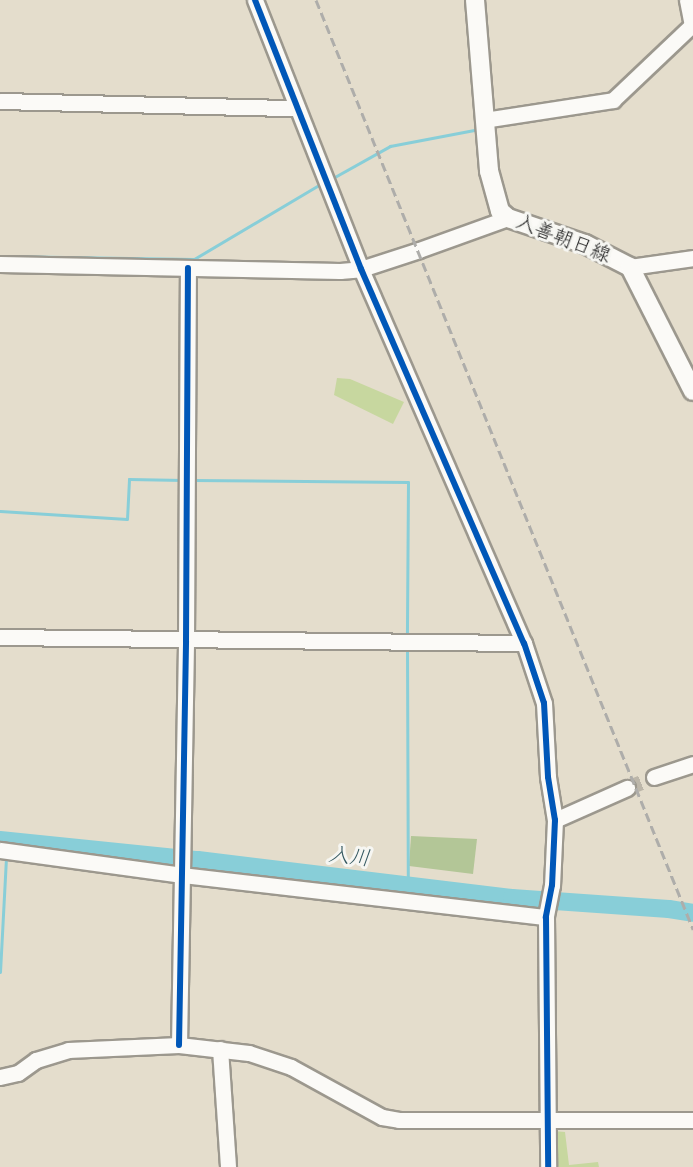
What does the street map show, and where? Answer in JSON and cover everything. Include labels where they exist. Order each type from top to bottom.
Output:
[{"type":"main road","name":"入善朝日線","points":[[475,0],[484,120],[492,188],[500,211],[508,218],[585,244],[630,267],[693,391]]},
{"type":"street","points":[[255,0],[361,269],[524,643],[544,703],[548,777],[555,820],[552,885],[546,917],[548,1167]]},
{"type":"street","points":[[484,120],[613,100],[692,25],[687,0]]},
{"type":"street","points":[[0,101],[297,108]]},
{"type":"street","points":[[0,264],[340,272],[361,269],[508,218]]},
{"type":"street","points":[[630,267],[693,258]]},
{"type":"street","points":[[179,1045],[186,641],[188,268]]},
{"type":"street","points":[[0,638],[524,643]]},
{"type":"street","points":[[654,777],[693,764]]},
{"type":"street","points":[[555,820],[627,788]]},
{"type":"street","points":[[0,850],[182,875],[546,917]]},
{"type":"street","points":[[0,1077],[18,1073],[36,1059],[68,1050],[179,1045],[249,1053],[291,1067],[382,1117],[399,1120],[693,1120]]},
{"type":"street","points":[[220,1049],[228,1167]]},
{"type":"green space","points":[[337,378],[350,379],[404,402],[393,424],[334,395]]},
{"type":"green space","points":[[411,836],[477,839],[473,874],[409,866]]},
{"type":"green space","points":[[553,1131],[565,1132],[569,1165],[598,1162],[599,1167],[555,1167]]},
{"type":"waterway","points":[[491,127],[511,123]]},
{"type":"waterway","points":[[331,179],[390,146],[479,129]]},
{"type":"waterway","points":[[0,256],[194,259],[322,183]]},
{"type":"waterway","points":[[0,511],[127,519],[129,479],[183,480]]},
{"type":"waterway","points":[[192,480],[408,482],[407,638]]},
{"type":"waterway","points":[[407,647],[408,884]]},
{"type":"waterway","name":"入川","points":[[0,840],[198,860],[512,898],[669,909],[693,913]]},
{"type":"waterway","points":[[0,972],[6,856]]},
{"type":"tunnel","points":[[627,788],[654,777]]},
{"type":"railway","points":[[316,0],[693,929]]},
{"type":"cycle path","points":[[255,0],[361,269],[524,643],[544,703],[548,777],[555,820],[552,885],[546,917],[548,1167]]},
{"type":"cycle path","points":[[179,1045],[186,641],[188,268]]}]
